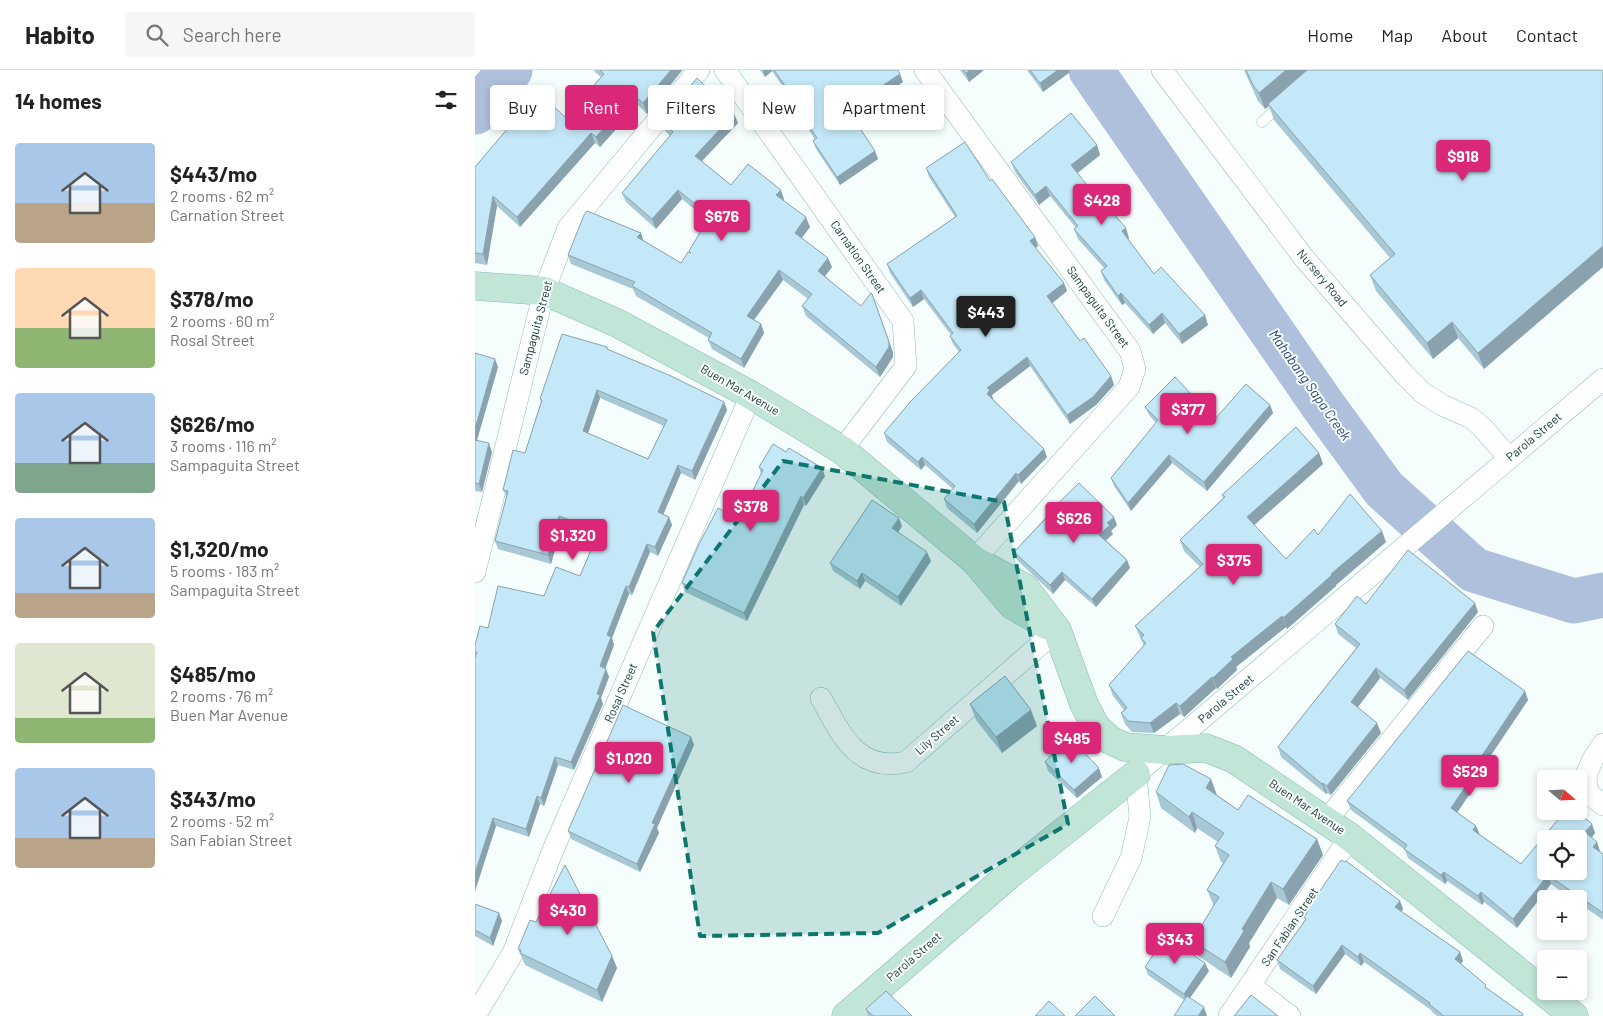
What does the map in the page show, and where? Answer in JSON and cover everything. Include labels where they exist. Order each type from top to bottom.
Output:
[{"type":"street","name":"Sampaguita Street","points":[[475,572],[544,292],[568,228],[699,70]]},
{"type":"street","name":"Carnation Street","points":[[725,70],[903,321],[907,366],[842,450]]},
{"type":"street","name":"Sampaguita Street","points":[[925,70],[1130,351],[1135,369],[1129,387],[974,560]]},
{"type":"street","name":"Nursery Road","points":[[1162,70],[1304,258],[1404,374],[1429,397],[1471,418],[1481,426],[1509,458]]},
{"type":"street","name":"Buen Mar Avenue","points":[[475,286],[544,292],[617,323],[751,395],[842,450],[974,560],[1025,588],[1057,630],[1084,704],[1096,727],[1110,740],[1125,748],[1166,750],[1206,748],[1234,759],[1350,837],[1573,1016]]},
{"type":"street","name":"Parola Street","points":[[846,1016],[1008,876],[1166,750],[1603,379]]},
{"type":"street","name":"Rosal Street","points":[[475,1016],[513,953],[553,850],[751,395]]},
{"type":"street","points":[[1326,821],[1483,626]]},
{"type":"street","name":"Lily Street","points":[[821,698],[843,738],[865,758],[888,764],[906,762],[1057,630]]},
{"type":"street","points":[[1603,744],[1593,759],[1586,775],[1587,792],[1603,805]]},
{"type":"street","points":[[1103,916],[1131,858],[1140,817],[1136,774]]},
{"type":"street","name":"San Fabian Street","points":[[1229,1016],[1350,837]]},
{"type":"street","points":[[1250,986],[1290,1016]]},
{"type":"lane","points":[[1262,122],[1288,98]]},
{"type":"highlighted area","points":[[783,461],[1004,502],[1068,824],[878,933],[700,936],[653,632]]},
{"type":"building","points":[[600,70],[671,70],[658,85],[648,85],[648,97],[643,103],[638,99],[638,85],[594,85],[604,74]]},
{"type":"building","points":[[774,70],[898,70],[900,74],[883,85],[824,85],[824,130],[861,130],[875,151],[837,177],[813,141],[817,138],[812,130],[814,130],[814,85],[784,85]]},
{"type":"building","points":[[1030,70],[1058,70],[1040,83]]},
{"type":"building","points":[[1246,70],[1286,70],[1259,93]]},
{"type":"building","points":[[1307,70],[1603,70],[1603,246],[1478,353],[1452,322],[1427,343],[1370,275],[1395,254],[1268,104]]},
{"type":"building","points":[[697,78],[704,85],[691,85]]},
{"type":"building","points":[[555,108],[565,117],[565,130],[602,130],[596,137],[591,133],[517,217],[493,196],[483,254],[475,253],[475,167],[506,130],[555,130]]},
{"type":"building","points":[[1071,113],[1097,145],[1071,165],[1102,204],[1104,203],[1126,228],[1122,231],[1154,274],[1161,267],[1205,315],[1179,334],[1162,313],[1149,325],[1121,293],[1118,296],[1101,271],[1107,266],[1074,229],[1078,226],[1046,186],[1035,195],[1011,162]]},
{"type":"building","points":[[671,130],[719,130],[695,156],[731,185],[748,164],[781,190],[776,195],[806,217],[795,233],[828,258],[818,271],[861,306],[872,294],[889,342],[889,347],[876,367],[802,306],[812,294],[779,270],[747,316],[761,324],[741,359],[708,340],[712,333],[632,286],[635,282],[568,255],[587,211],[641,233],[637,237],[681,263],[688,252],[691,253],[689,251],[710,216],[678,190],[652,219],[622,193],[673,132]]},
{"type":"building","points":[[965,142],[990,181],[992,179],[1035,237],[1030,241],[1064,283],[1047,296],[1080,341],[1084,338],[1111,376],[1093,397],[1067,415],[1027,357],[987,388],[990,390],[987,394],[1044,449],[1018,475],[1016,473],[974,524],[944,499],[955,486],[922,457],[918,462],[884,433],[911,401],[961,350],[950,336],[953,333],[921,290],[910,298],[887,264],[957,216],[926,168]]},
{"type":"building","points":[[562,334],[607,347],[607,349],[671,376],[724,402],[692,471],[678,465],[658,512],[669,517],[655,547],[647,544],[629,587],[626,586],[607,635],[611,637],[600,666],[606,669],[597,694],[600,695],[571,762],[555,757],[541,798],[537,796],[526,829],[493,818],[475,873],[475,658],[477,652],[475,652],[475,645],[480,626],[488,628],[498,586],[544,596],[556,567],[580,576],[599,531],[559,516],[548,555],[495,541],[508,491],[503,490],[513,450],[525,453],[542,400],[540,399]],"holes":[[[597,390],[667,420],[648,459],[583,431]]]},
{"type":"building","points":[[475,353],[495,359],[475,429]]},
{"type":"building","points":[[1175,377],[1215,419],[1246,384],[1270,405],[1204,482],[1169,455],[1128,503],[1111,478],[1158,420],[1145,407]]},
{"type":"building","points":[[1296,427],[1319,453],[1247,517],[1286,559],[1314,529],[1318,535],[1350,494],[1382,531],[1283,618],[1282,616],[1231,657],[1233,659],[1180,706],[1176,703],[1150,723],[1128,721],[1121,713],[1127,708],[1109,685],[1146,643],[1141,638],[1144,635],[1135,626],[1203,564],[1180,540],[1225,497],[1222,495]]},
{"type":"building","points":[[475,440],[489,443],[479,484],[475,483]]},
{"type":"building","points":[[773,444],[786,452],[789,448],[822,468],[803,498],[801,496],[744,613],[682,583],[699,544],[718,508],[739,519],[763,470],[759,467]]},
{"type":"building","points":[[1079,483],[1114,517],[1107,523],[1110,525],[1099,535],[1127,560],[1092,599],[1062,572],[1050,585],[1014,552],[1049,515],[1047,514]]},
{"type":"building","points":[[872,500],[899,518],[892,528],[927,552],[898,597],[862,573],[857,581],[830,563]]},
{"type":"building","points":[[1408,550],[1475,603],[1404,690],[1376,668],[1351,702],[1377,723],[1327,786],[1322,784],[1278,747],[1360,644],[1335,624],[1357,596],[1366,604]]},
{"type":"building","points":[[1468,651],[1525,691],[1477,763],[1480,765],[1451,808],[1476,826],[1473,830],[1521,864],[1537,845],[1537,880],[1544,880],[1513,919],[1481,892],[1478,896],[1444,872],[1441,875],[1404,849],[1407,845],[1347,801]]},
{"type":"building","points":[[1005,676],[1031,710],[996,737],[970,704]]},
{"type":"building","points":[[623,705],[691,737],[652,823],[655,824],[637,864],[568,831]]},
{"type":"building","points":[[1068,736],[1099,768],[1074,790],[1045,762]]},
{"type":"building","points":[[1183,764],[1211,779],[1206,788],[1238,810],[1248,795],[1317,839],[1283,889],[1271,882],[1242,929],[1244,931],[1225,962],[1192,941],[1219,897],[1207,890],[1229,855],[1215,846],[1224,833],[1192,812],[1189,817],[1156,792],[1169,765]]},
{"type":"building","points":[[1558,820],[1587,820],[1592,824],[1587,830],[1549,830]]},
{"type":"building","points":[[1587,834],[1597,842],[1593,847],[1603,854],[1603,913],[1587,902],[1587,890],[1570,890],[1555,880],[1587,880]]},
{"type":"building","points":[[1341,860],[1346,861],[1400,901],[1395,907],[1460,952],[1455,959],[1486,985],[1485,987],[1523,1014],[1522,1016],[1444,1016],[1430,1003],[1360,953],[1358,957],[1342,945],[1313,986],[1277,960],[1306,919],[1304,917],[1307,910]]},
{"type":"building","points":[[565,865],[612,956],[597,990],[520,953],[521,950],[518,949],[530,920],[536,922]]},
{"type":"building","points":[[475,904],[499,913],[490,938],[475,930]]},
{"type":"building","points":[[1166,936],[1205,963],[1184,994],[1145,967]]},
{"type":"building","points":[[886,991],[912,1016],[873,1016],[866,1009]]},
{"type":"building","points":[[1251,995],[1278,1016],[1234,1016]]},
{"type":"building","points":[[1095,996],[1115,1016],[1075,1016]]},
{"type":"building","points":[[1187,996],[1204,1007],[1198,1016],[1174,1016]]},
{"type":"building","points":[[1049,1001],[1065,1016],[1035,1016]]},
{"type":"waterway","name":"Mahabang Sapa Creek","points":[[475,112],[510,70]]},
{"type":"waterway","name":"Mahabang Sapa Creek","points":[[1091,70],[1322,404],[1384,489],[1474,570],[1574,601],[1603,595]]}]
